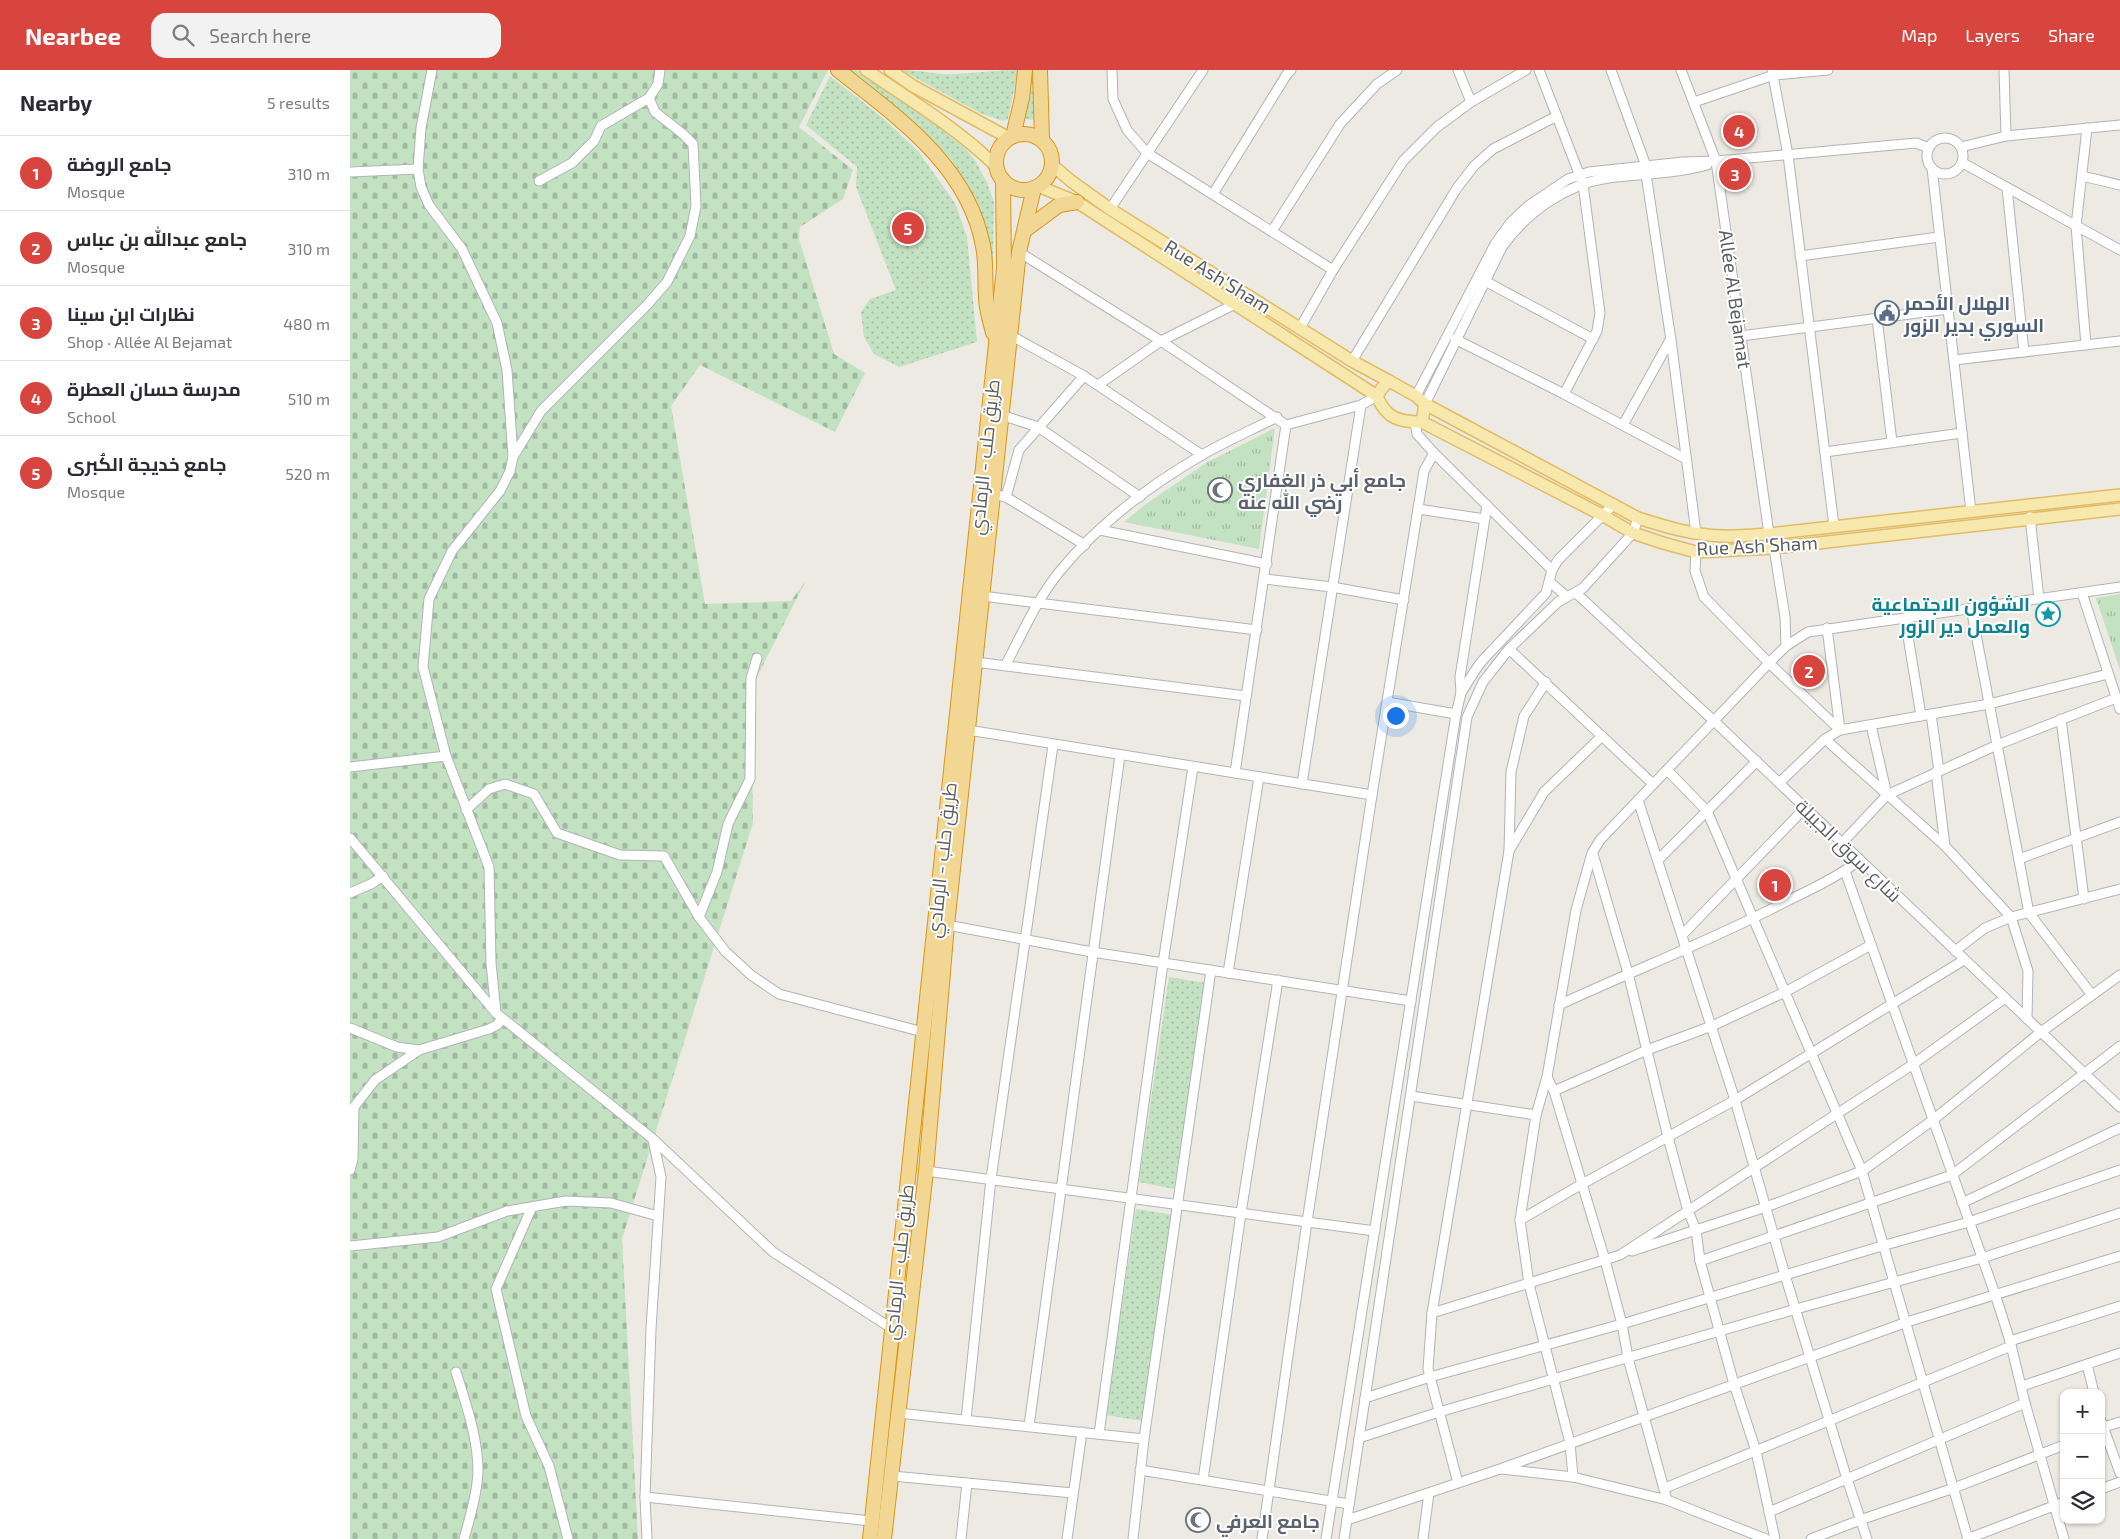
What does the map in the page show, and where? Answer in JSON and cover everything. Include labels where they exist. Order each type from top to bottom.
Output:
[{"type":"highway","points":[[838,70],[906,124],[934,151],[957,181],[975,216],[983,246],[987,306],[996,345]]},
{"type":"highway","points":[[1025,70],[1022,98],[1011,137],[998,151],[996,167],[1003,180],[1017,189],[1036,187],[1049,173],[1051,164],[1051,155],[1042,140],[1040,70]]},
{"type":"highway","points":[[1011,137],[1023,134],[1033,135],[1042,140]]},
{"type":"highway","name":"طريق حلب - الرمادي","points":[[870,1539],[1004,268],[1003,180]]},
{"type":"highway","name":"طريق حلب - الرمادي","points":[[884,1539],[926,1171],[947,925],[982,596],[999,495],[1001,415],[1019,252],[1036,187]]},
{"type":"highway","points":[[1025,230],[1059,205],[1077,202]]},
{"type":"main road","points":[[866,70],[953,129],[978,149],[996,167]]},
{"type":"main road","points":[[890,70],[913,86],[1011,137]]},
{"type":"main road","name":"Rue Ash'Sham","points":[[1051,164],[1110,209],[1352,361],[1416,396],[1425,404],[1638,518],[1675,530],[1723,536],[1769,534],[2120,495]]},
{"type":"main road","name":"Rue Ash'Sham","points":[[1036,187],[1077,202],[1377,396],[1385,411],[1397,419],[1406,423],[1418,422],[1602,515],[1633,533],[1663,543],[1696,552],[1774,548],[2120,509]]},
{"type":"main road","points":[[1377,396],[1389,381]]},
{"type":"main road","points":[[1418,422],[1425,404]]},
{"type":"street","points":[[350,1170],[353,1159],[354,1108],[375,1080],[419,1050],[489,1029],[497,1025],[500,1016],[491,963],[489,867],[446,756],[423,667],[429,599],[452,551],[500,491],[510,471],[513,457],[506,370],[497,323],[462,249],[429,205],[421,187],[418,169],[420,128],[432,70]]},
{"type":"street","points":[[538,181],[572,163],[594,141],[601,126],[649,98],[658,84],[660,70]]},
{"type":"street","points":[[1112,70],[1113,99],[1127,130],[1147,153],[1333,270]]},
{"type":"street","points":[[1110,209],[1203,70]]},
{"type":"street","points":[[1213,194],[1291,70]]},
{"type":"street","points":[[1272,232],[1340,124],[1377,84],[1397,70]]},
{"type":"street","points":[[1458,70],[1471,102]]},
{"type":"street","points":[[1300,328],[1333,270],[1403,161],[1437,127],[1471,102],[1526,70]]},
{"type":"street","points":[[1539,70],[1583,184],[1600,314],[1599,326],[1564,394]]},
{"type":"street","points":[[1611,70],[1646,170],[1671,340],[1696,533]]},
{"type":"street","name":"Allée Al Bejamat","points":[[1682,70],[1716,161],[1769,534]]},
{"type":"street","points":[[1694,102],[1773,72],[1828,70]]},
{"type":"street","points":[[2004,70],[2006,136]]},
{"type":"street","points":[[1773,72],[1788,155],[1834,526]]},
{"type":"street","points":[[513,457],[541,411],[647,305],[667,282],[690,236],[696,206],[692,144],[655,112],[649,98]]},
{"type":"street","points":[[1352,361],[1457,188],[1474,166],[1493,149],[1557,116]]},
{"type":"street","points":[[1962,147],[2006,136],[2120,125]]},
{"type":"street","points":[[2086,345],[2076,226],[2087,128]]},
{"type":"street","points":[[1932,168],[1936,172],[1949,174],[1955,172],[1963,163],[1964,152],[1958,142],[1948,138],[1937,140],[1929,148],[1927,158],[1932,168],[1971,512]]},
{"type":"street","points":[[1416,396],[1502,233],[1528,206],[1554,188],[1580,175],[1599,170],[1689,170],[1716,161],[1916,143],[1929,148]]},
{"type":"street","points":[[1963,163],[2120,250]]},
{"type":"street","points":[[350,172],[418,169]]},
{"type":"street","points":[[1425,404],[1455,339],[1502,247],[1522,223],[1547,203],[1583,184],[1646,170]]},
{"type":"street","points":[[2082,176],[2120,185]]},
{"type":"street","points":[[2007,188],[2024,352]]},
{"type":"street","points":[[1800,256],[1940,237]]},
{"type":"street","points":[[1019,252],[1161,341],[1277,417],[1286,425]]},
{"type":"street","points":[[1485,281],[1593,339]]},
{"type":"street","points":[[1098,385],[1161,341],[1235,304]]},
{"type":"street","points":[[1741,336],[1948,309]]},
{"type":"street","points":[[1877,318],[1892,442]]},
{"type":"street","points":[[1010,335],[1084,376],[1202,455]]},
{"type":"street","points":[[1455,339],[1686,458]]},
{"type":"street","points":[[1623,425],[1671,340]]},
{"type":"street","points":[[1954,360],[2120,341]]},
{"type":"street","points":[[1084,376],[1019,450],[999,495],[1085,545]]},
{"type":"street","points":[[1286,425],[1361,405],[1377,396]]},
{"type":"street","points":[[1302,784],[1361,405]]},
{"type":"street","points":[[1001,415],[1038,427],[1140,497]]},
{"type":"street","points":[[1005,666],[1038,602],[1060,571],[1100,530],[1140,497],[1202,455],[1277,417]]},
{"type":"street","points":[[1418,422],[1417,434],[1434,453],[1552,570]]},
{"type":"street","points":[[1235,773],[1265,579],[1286,425]]},
{"type":"street","points":[[1825,452],[1962,433]]},
{"type":"street","points":[[1262,1539],[1372,795],[1424,471],[1434,453]]},
{"type":"street","points":[[1326,1539],[1456,714],[1462,693],[1481,662],[1546,593],[1552,570],[1558,560],[1614,504]]},
{"type":"street","points":[[1462,693],[1460,677],[1487,506]]},
{"type":"street","points":[[1418,509],[1484,519]]},
{"type":"street","points":[[1344,1539],[1467,717],[1483,682],[1509,649],[1558,602],[1577,594],[1633,533],[1638,518]]},
{"type":"street","points":[[2030,518],[2039,598]]},
{"type":"street","points":[[1100,530],[1267,564]]},
{"type":"street","points":[[1774,548],[1785,617],[1786,646]]},
{"type":"street","points":[[1696,552],[1695,571],[1704,597],[1769,663],[1840,730]]},
{"type":"street","points":[[1265,579],[1332,587],[1404,600]]},
{"type":"street","points":[[1550,582],[1567,597]]},
{"type":"street","points":[[1573,1477],[1570,1443],[1530,1284],[1520,1220],[1536,1115],[1547,1077],[1576,910],[1592,853],[1600,840],[1769,663],[1786,646],[1808,632],[2120,587]]},
{"type":"street","points":[[2082,593],[2120,709]]},
{"type":"street","name":"شارع سوق الجبيلة","points":[[1577,594],[1757,761],[2120,1107]]},
{"type":"street","points":[[982,596],[1257,630]]},
{"type":"street","points":[[1971,608],[2029,913],[2092,995]]},
{"type":"street","points":[[1904,618],[1921,716]]},
{"type":"street","points":[[1827,628],[1840,730]]},
{"type":"street","points":[[1509,649],[1653,784]]},
{"type":"street","points":[[699,917],[717,872],[728,824],[750,779],[751,678],[757,658]]},
{"type":"street","points":[[975,662],[1246,696]]},
{"type":"street","points":[[1779,783],[1825,739],[1840,730],[1989,704],[2108,674]]},
{"type":"street","points":[[1458,1483],[1428,1369],[1432,1313],[1509,851],[1511,772],[1524,716],[1546,682]]},
{"type":"street","points":[[1842,843],[1887,795],[1997,745],[2116,698]]},
{"type":"street","points":[[1387,702],[1456,714]]},
{"type":"street","points":[[1931,714],[1945,846]]},
{"type":"street","points":[[2061,719],[2084,899]]},
{"type":"street","points":[[1872,725],[1887,795]]},
{"type":"street","points":[[968,730],[1372,795]]},
{"type":"street","points":[[1509,851],[1544,792],[1602,736]]},
{"type":"street","points":[[1825,739],[1945,846],[2011,917],[2028,971],[2027,1019]]},
{"type":"street","points":[[966,1420],[991,1179],[1053,745]]},
{"type":"street","points":[[1029,1426],[1120,755]]},
{"type":"street","points":[[350,767],[446,756]]},
{"type":"street","points":[[1658,860],[1757,761]]},
{"type":"street","points":[[1099,1434],[1163,963],[1193,767]]},
{"type":"street","points":[[1667,770],[1707,810],[1752,920],[1862,1171],[1885,1245],[1968,1539],[2060,1503]]},
{"type":"street","points":[[1228,973],[1259,777]]},
{"type":"street","points":[[466,810],[488,789],[505,784],[534,794],[557,833],[620,856],[664,856],[699,917],[725,951],[751,975],[779,994],[923,1032]]},
{"type":"street","points":[[1638,800],[1683,934],[1735,1100],[1785,1275],[1867,1539]]},
{"type":"street","points":[[1683,934],[1805,808]]},
{"type":"street","points":[[2019,859],[2120,822]]},
{"type":"street","points":[[350,838],[500,1016],[653,1139],[773,1252],[891,1328]]},
{"type":"street","points":[[1592,853],[1628,973],[1668,1137],[1688,1211],[1696,1230],[1700,1261],[1709,1297],[1756,1451],[1775,1539]]},
{"type":"street","points":[[1559,1005],[1752,920],[1844,872],[1860,860]]},
{"type":"street","points":[[1844,872],[1995,1294],[2011,1344],[2025,1403],[2064,1539]]},
{"type":"street","points":[[350,893],[371,884],[382,876]]},
{"type":"street","points":[[1955,951],[1985,928],[2011,917],[2120,890]]},
{"type":"street","points":[[947,925],[1092,952],[1411,1000]]},
{"type":"street","points":[[1554,1091],[1647,1050],[1712,1026],[1785,992],[1871,945]]},
{"type":"street","points":[[1520,1220],[1735,1100],[1964,960]]},
{"type":"street","points":[[1133,1539],[1144,1438],[1212,970]]},
{"type":"street","points":[[1432,1313],[1530,1284],[1766,1207],[1862,1171],[1933,1120],[2041,1032],[2120,975]]},
{"type":"street","points":[[1203,1480],[1241,1213],[1278,980]]},
{"type":"street","points":[[1620,1255],[1912,1065],[2005,998]]},
{"type":"street","points":[[350,1028],[397,1047],[419,1050]]},
{"type":"street","points":[[1700,1261],[1952,1175],[2120,1046]]},
{"type":"street","points":[[1547,1077],[1554,1091],[1604,1260],[1622,1324],[1628,1358],[1667,1500]]},
{"type":"street","points":[[1411,1096],[1536,1115]]},
{"type":"street","points":[[1962,1203],[2120,1128]]},
{"type":"street","points":[[647,1539],[645,1497],[661,1177],[653,1139]]},
{"type":"street","points":[[1365,1398],[1430,1377],[1622,1324],[1885,1245],[1969,1222],[2120,1170]]},
{"type":"street","points":[[926,1171],[1375,1231]]},
{"type":"street","points":[[350,1246],[438,1238],[507,1211],[566,1201],[611,1203],[658,1216]]},
{"type":"street","points":[[532,1207],[496,1289],[526,1416],[549,1466],[568,1539]]},
{"type":"street","points":[[1359,1438],[1439,1412],[1796,1309],[1982,1258],[2120,1213]]},
{"type":"street","points":[[1346,1520],[1500,1469],[1907,1322],[2120,1256]]},
{"type":"street","points":[[1665,1488],[2011,1344],[2120,1306]]},
{"type":"street","points":[[2022,1386],[2120,1353]]},
{"type":"street","points":[[2087,1364],[2093,1389]]},
{"type":"street","points":[[456,1372],[471,1422],[478,1469],[476,1490],[464,1539]]},
{"type":"street","points":[[1769,1512],[2025,1403]]},
{"type":"street","points":[[898,1413],[1144,1438]]},
{"type":"street","points":[[2105,1424],[2120,1422]]},
{"type":"street","points":[[1067,1539],[1082,1432]]},
{"type":"street","points":[[2105,1433],[2120,1473]]},
{"type":"street","points":[[1811,1539],[1954,1488],[2060,1447]]},
{"type":"street","points":[[1500,1469],[1573,1477],[1667,1500],[1766,1539]]},
{"type":"street","points":[[1140,1470],[1349,1504]]},
{"type":"street","points":[[892,1476],[1073,1493]]},
{"type":"street","points":[[2105,1488],[2120,1482]]},
{"type":"street","points":[[961,1539],[967,1483]]},
{"type":"street","points":[[1423,1539],[1429,1493]]},
{"type":"street","points":[[645,1497],[872,1521]]},
{"type":"green space","points":[[350,70],[828,70],[799,127],[853,170],[843,199],[800,227],[799,239],[834,354],[865,373],[835,432],[700,365],[671,406],[705,604],[791,601],[805,582],[751,689],[753,823],[622,1239],[638,1539],[350,1539]]},
{"type":"green space","points":[[849,70],[856,70],[924,115],[966,149],[975,160],[994,202],[992,303],[969,191],[952,160],[923,131]]},
{"type":"green space","points":[[901,70],[963,74],[1018,70],[1008,119],[1003,121],[982,114]]},
{"type":"green space","points":[[1031,70],[1037,70],[1037,120],[1024,119]]},
{"type":"green space","points":[[830,76],[884,119],[918,151],[955,203],[967,237],[977,342],[899,367],[874,354],[864,337],[861,312],[870,299],[896,290],[856,187],[857,167],[806,125]]},
{"type":"green space","points":[[1275,428],[1259,549],[1124,522],[1146,504],[1206,463]]},
{"type":"green space","points":[[2120,594],[2120,670],[2096,598]]},
{"type":"green space","points":[[1169,977],[1206,983],[1174,1189],[1139,1182]]},
{"type":"green space","points":[[1136,1209],[1174,1215],[1142,1421],[1106,1415]]},
{"type":"place","name":"مدرسة حسان العطرة","points":[[1739,131]]},
{"type":"place","name":"نظارات ابن سينا","points":[[1735,174]]},
{"type":"place","name":"جامع خديجة الكُبرى","points":[[908,228]]},
{"type":"place","name":"الهلال الأحمر السوري بدير الزور","points":[[1887,313]]},
{"type":"place","name":"جامع أبي ذر الغفاري رضي الله عنه","points":[[1220,490]]},
{"type":"place","name":"الشؤون الاجتماعية والعمل دير الزور","points":[[2048,614]]},
{"type":"place","name":"جامع عبدالله بن عباس","points":[[1809,671]]},
{"type":"place","name":"جامع الروضة","points":[[1775,885]]},
{"type":"place","name":"جامع العرفي","points":[[1198,1520]]}]
